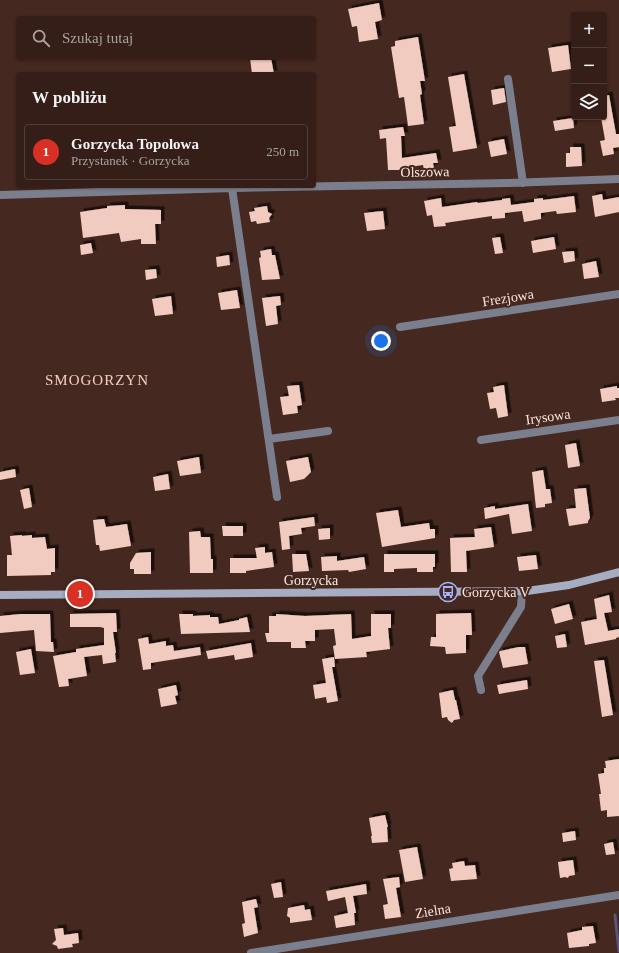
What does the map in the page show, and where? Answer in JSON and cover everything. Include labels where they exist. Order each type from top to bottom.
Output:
[{"type":"street","points":[[508,79],[523,183]]},
{"type":"street","name":"Olszowa","points":[[316,187],[523,183],[619,179]]},
{"type":"street","points":[[232,188],[277,497]]},
{"type":"street","name":"Olszowa","points":[[0,195],[232,188]]},
{"type":"street","name":"Frezjowa","points":[[400,327],[619,294]]},
{"type":"street","name":"Irysowa","points":[[481,440],[619,420]]},
{"type":"street","points":[[269,439],[328,431]]},
{"type":"street","name":"Gorzycka","points":[[0,595],[522,591],[556,588],[619,572]]},
{"type":"street","points":[[480,690],[478,676],[521,607],[522,591]]},
{"type":"street","name":"Zielna","points":[[251,953],[619,895]]},
{"type":"building","points":[[379,3],[382,20],[375,22],[378,39],[359,42],[357,26],[352,27],[348,9]]},
{"type":"building","points":[[418,37],[425,81],[420,81],[422,94],[420,95],[424,124],[408,126],[404,97],[399,98],[391,47],[395,46],[395,41]]},
{"type":"building","points":[[568,45],[571,69],[552,72],[548,48]]},
{"type":"building","points":[[250,60],[271,60],[274,72],[252,72]]},
{"type":"building","points":[[464,74],[477,148],[453,152],[449,127],[456,126],[448,77]]},
{"type":"building","points":[[504,88],[506,102],[493,105],[491,90]]},
{"type":"building","points":[[607,95],[609,95],[616,134],[619,134],[619,147],[613,148],[614,154],[603,156],[600,141],[605,140],[602,120],[607,120]]},
{"type":"building","points":[[571,118],[571,120],[573,120],[574,128],[555,131],[553,121]]},
{"type":"building","points":[[403,127],[405,136],[401,136],[402,158],[436,153],[438,163],[433,163],[434,168],[424,170],[423,165],[403,168],[403,170],[388,170],[386,138],[380,139],[379,130]]},
{"type":"building","points":[[504,139],[507,154],[491,157],[488,142]]},
{"type":"building","points":[[570,147],[581,147],[582,166],[566,167],[566,153],[570,153]]},
{"type":"building","points":[[602,194],[603,200],[619,197],[619,212],[595,217],[592,196]]},
{"type":"building","points":[[574,196],[576,212],[557,214],[556,211],[541,213],[541,219],[524,222],[522,211],[505,213],[505,218],[492,219],[492,216],[445,223],[446,226],[434,227],[432,215],[427,216],[424,201],[441,198],[442,207],[510,198],[511,205],[534,202],[534,199],[543,198],[543,200]]},
{"type":"building","points":[[125,205],[125,209],[161,210],[161,224],[155,224],[156,244],[141,244],[141,239],[121,242],[119,233],[83,238],[80,212],[107,208],[107,206]]},
{"type":"building","points":[[267,206],[268,212],[272,214],[269,218],[270,222],[257,224],[256,221],[251,222],[249,212],[255,211],[254,208]]},
{"type":"building","points":[[383,211],[385,229],[367,231],[364,213]]},
{"type":"building","points":[[500,237],[503,253],[495,254],[492,238]]},
{"type":"building","points":[[554,237],[556,249],[533,253],[531,241]]},
{"type":"building","points":[[91,243],[93,253],[81,255],[80,245]]},
{"type":"building","points":[[271,249],[272,255],[275,255],[280,279],[262,280],[259,258],[261,257],[260,251]]},
{"type":"building","points":[[574,251],[575,261],[564,263],[562,252]]},
{"type":"building","points":[[229,255],[230,265],[217,267],[216,257]]},
{"type":"building","points":[[596,261],[599,277],[584,279],[582,264]]},
{"type":"building","points":[[156,269],[157,278],[146,280],[145,270]]},
{"type":"building","points":[[237,290],[240,308],[221,310],[218,293]]},
{"type":"building","points":[[171,296],[173,314],[155,316],[152,299]]},
{"type":"building","points":[[280,296],[281,305],[276,306],[278,324],[266,326],[262,298]]},
{"type":"building","points":[[299,385],[302,405],[297,406],[298,413],[283,415],[280,397],[289,396],[287,386]]},
{"type":"building","points":[[504,385],[508,416],[498,418],[496,408],[490,409],[487,393],[494,392],[493,387]]},
{"type":"building","points":[[617,386],[617,388],[619,388],[619,398],[615,398],[616,400],[602,402],[600,389]]},
{"type":"building","points":[[576,443],[580,466],[568,468],[565,445]]},
{"type":"building","points":[[199,457],[201,473],[180,476],[177,461]]},
{"type":"building","points":[[308,457],[311,472],[304,479],[290,482],[286,461]]},
{"type":"building","points":[[15,469],[16,477],[0,480],[0,472]]},
{"type":"building","points":[[543,470],[546,489],[550,489],[552,503],[545,504],[545,507],[536,508],[532,472]]},
{"type":"building","points":[[168,474],[170,489],[155,491],[153,477]]},
{"type":"building","points":[[29,488],[32,507],[24,509],[20,490]]},
{"type":"building","points":[[586,488],[590,518],[588,523],[569,526],[566,509],[576,508],[574,489]]},
{"type":"building","points":[[528,504],[532,531],[512,534],[509,514],[485,519],[484,508],[495,506],[495,509]]},
{"type":"building","points":[[398,510],[401,527],[429,523],[430,529],[435,529],[435,538],[382,547],[376,513]]},
{"type":"building","points":[[314,517],[315,526],[301,528],[302,534],[289,536],[290,549],[282,550],[279,522]]},
{"type":"building","points":[[104,519],[106,527],[127,524],[131,546],[100,551],[99,545],[96,545],[93,520]]},
{"type":"building","points":[[222,526],[243,526],[243,536],[223,536]]},
{"type":"building","points":[[491,527],[494,547],[466,551],[467,572],[451,572],[450,538],[475,537],[474,529]]},
{"type":"building","points":[[330,528],[330,539],[319,540],[318,529]]},
{"type":"building","points":[[200,531],[201,537],[210,537],[213,573],[190,573],[189,532]]},
{"type":"building","points":[[32,535],[32,538],[45,537],[47,549],[55,548],[55,572],[51,572],[51,575],[7,576],[7,555],[12,555],[10,536]]},
{"type":"building","points":[[265,547],[265,553],[272,552],[274,567],[246,571],[246,573],[230,573],[230,558],[257,558],[255,548]]},
{"type":"building","points":[[151,552],[151,574],[134,574],[134,569],[130,569],[130,563],[136,553]]},
{"type":"building","points":[[292,554],[306,554],[309,571],[293,572]]},
{"type":"building","points":[[384,554],[435,554],[435,567],[433,567],[433,572],[417,572],[417,568],[394,569],[394,572],[384,572]]},
{"type":"building","points":[[536,555],[538,569],[519,571],[517,557]]},
{"type":"building","points":[[337,556],[337,561],[364,557],[366,569],[349,572],[348,570],[322,571],[321,557]]},
{"type":"building","points":[[609,595],[612,612],[604,613],[608,631],[619,629],[619,637],[616,639],[585,645],[581,622],[597,619],[594,599]]},
{"type":"building","points":[[569,604],[573,619],[555,624],[551,609]]},
{"type":"building","points":[[116,613],[117,632],[113,632],[116,662],[103,664],[102,655],[84,657],[87,676],[68,679],[69,686],[59,687],[53,656],[76,652],[76,649],[104,645],[104,628],[70,627],[70,614]]},
{"type":"building","points":[[471,613],[472,635],[466,635],[466,653],[446,654],[445,647],[430,646],[431,637],[436,637],[436,614]]},
{"type":"building","points":[[50,614],[51,642],[53,642],[54,652],[36,651],[34,630],[0,633],[0,616]]},
{"type":"building","points":[[179,614],[193,614],[193,616],[210,615],[210,617],[218,617],[219,624],[247,617],[250,632],[181,634]]},
{"type":"building","points":[[276,614],[305,616],[351,614],[352,639],[371,636],[371,614],[391,614],[391,628],[388,628],[390,649],[366,652],[367,657],[335,659],[333,646],[336,645],[334,629],[315,630],[315,641],[305,641],[306,648],[291,648],[291,642],[267,642],[265,633],[269,633],[269,616],[276,616]]},
{"type":"building","points":[[565,634],[567,647],[557,648],[555,636]]},
{"type":"building","points":[[148,637],[149,644],[166,641],[166,646],[173,645],[174,651],[200,647],[201,655],[151,663],[151,669],[143,670],[138,639]]},
{"type":"building","points":[[251,643],[253,657],[235,660],[234,655],[208,659],[206,651]]},
{"type":"building","points":[[525,647],[528,664],[503,668],[499,652]]},
{"type":"building","points":[[31,649],[35,673],[20,675],[16,652]]},
{"type":"building","points":[[334,657],[335,667],[332,667],[338,701],[327,703],[326,697],[315,699],[313,685],[326,683],[322,659]]},
{"type":"building","points":[[604,660],[613,715],[602,717],[594,661]]},
{"type":"building","points":[[527,680],[528,689],[499,694],[497,685]]},
{"type":"building","points":[[176,685],[178,695],[175,696],[177,704],[161,707],[158,689]]},
{"type":"building","points":[[453,690],[460,719],[454,720],[452,723],[447,717],[442,718],[439,693]]},
{"type":"building","points":[[619,759],[619,816],[607,817],[607,810],[601,811],[599,794],[601,794],[598,774],[604,773],[604,768],[606,768],[605,761]]},
{"type":"building","points":[[385,815],[388,827],[388,842],[372,843],[369,818]]},
{"type":"building","points":[[575,831],[576,840],[563,842],[562,833]]},
{"type":"building","points":[[613,842],[615,854],[606,855],[604,844]]},
{"type":"building","points":[[417,847],[423,879],[405,882],[399,850]]},
{"type":"building","points":[[573,860],[575,875],[569,876],[568,878],[560,878],[558,862]]},
{"type":"building","points":[[464,861],[465,866],[475,865],[477,879],[451,881],[449,869],[453,868],[452,863]]},
{"type":"building","points":[[399,877],[400,887],[396,888],[401,917],[385,919],[383,905],[388,904],[383,879]]},
{"type":"building","points":[[281,882],[283,897],[274,898],[271,884]]},
{"type":"building","points":[[366,884],[367,894],[353,896],[356,913],[354,913],[355,925],[336,928],[334,916],[348,913],[345,897],[328,901],[326,891]]},
{"type":"building","points":[[256,899],[258,907],[254,908],[258,933],[244,937],[242,924],[245,923],[242,902]]},
{"type":"building","points":[[304,905],[305,910],[310,909],[312,920],[290,923],[290,918],[287,916],[288,908]]},
{"type":"building","points":[[593,926],[596,943],[589,944],[589,946],[569,948],[567,933],[582,930],[582,927]]},
{"type":"building","points":[[63,928],[64,935],[78,933],[79,943],[72,944],[73,947],[58,949],[57,946],[52,944],[56,940],[54,929]]},
{"type":"waterway","points":[[615,915],[619,951]]},
{"type":"place","name":"Gorzycka V","points":[[448,592]]},
{"type":"place","name":"Gorzycka Topolowa","points":[[80,594]]},
{"type":"district","name":"SMOGORZYN","points":[[97,380]]}]
